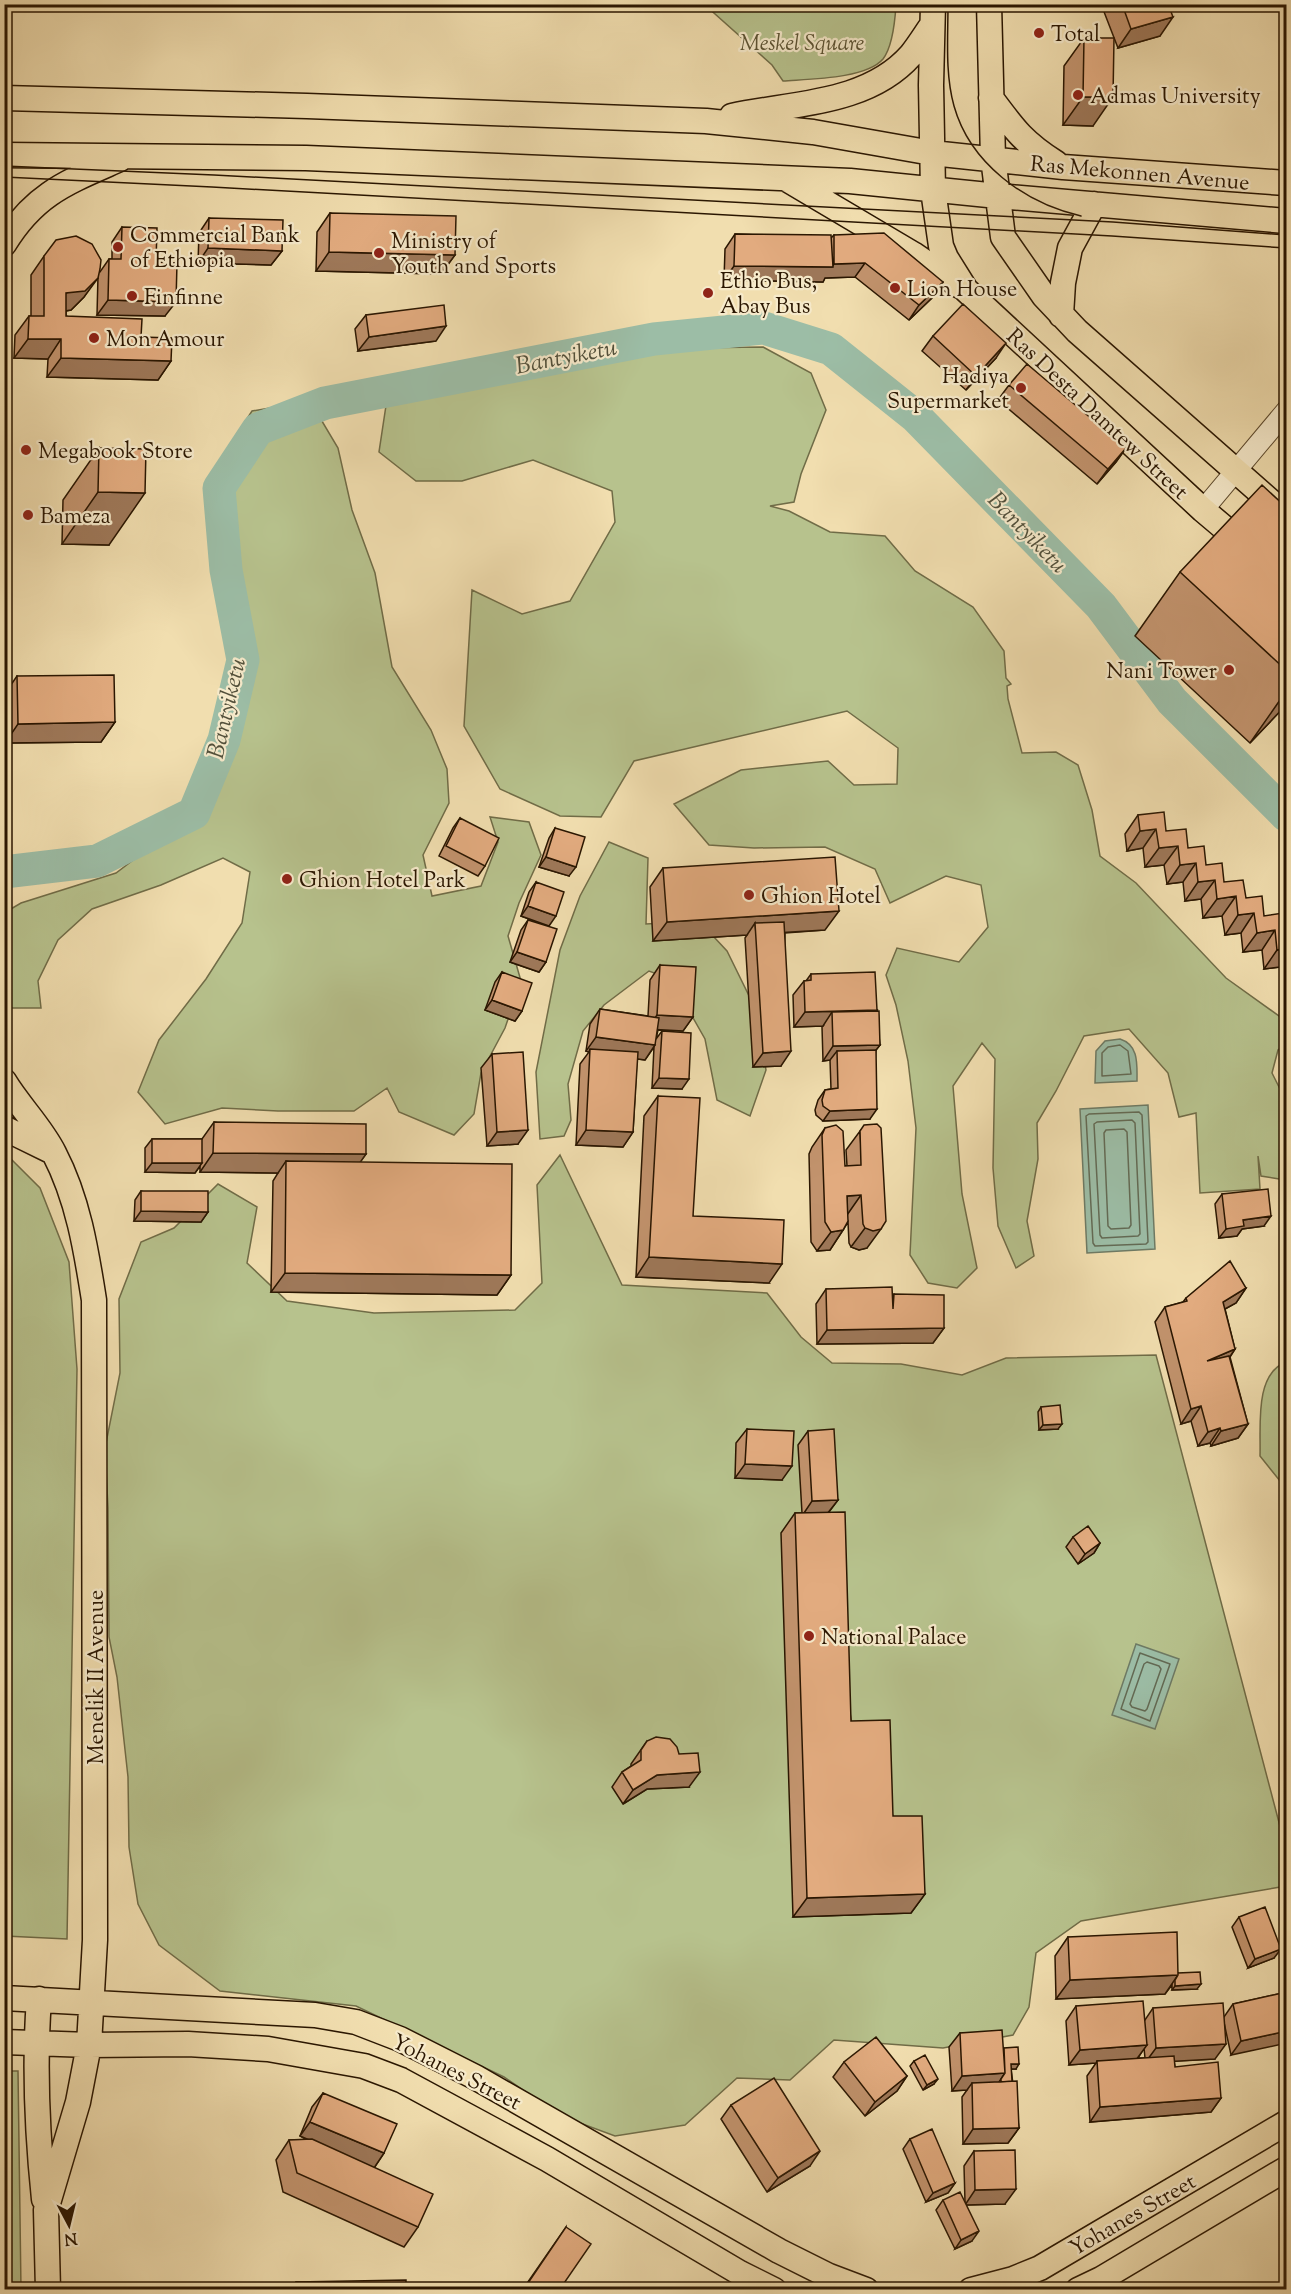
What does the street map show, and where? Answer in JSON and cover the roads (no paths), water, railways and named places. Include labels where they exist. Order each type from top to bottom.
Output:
[{"type":"main road","name":"Ras Desta Damtew Street","points":[[988,4],[993,158],[1004,237],[1044,296],[1077,331],[1287,515]]},
{"type":"main road","name":"Ras Desta Damtew Street","points":[[933,15],[933,189],[941,246],[966,290],[1203,510],[1287,580]]},
{"type":"main road","points":[[4,98],[307,106],[706,121],[757,110],[816,102],[852,92],[876,81],[896,68],[910,55],[933,15]]},
{"type":"main road","points":[[991,98],[1016,132],[1032,147],[1063,167]]},
{"type":"main road","name":"Ras Mekonnen Avenue","points":[[706,121],[813,132],[932,153],[1063,167],[1287,183]]},
{"type":"main road","name":"Ras Mekonnen Avenue","points":[[4,155],[306,158],[850,181],[1287,221]]},
{"type":"main road","points":[[4,244],[34,205],[60,186],[128,155]]},
{"type":"main road","points":[[786,179],[913,254],[966,290]]},
{"type":"main road","points":[[1061,315],[1063,283],[1070,248],[1094,204]]},
{"type":"main road","name":"Menelik II Avenue","points":[[4,1081],[53,1152],[74,1197],[94,1299],[95,1940],[89,2045],[78,2102],[45,2210],[48,2289]]},
{"type":"main road","points":[[4,1128],[53,1152]]},
{"type":"main road","name":"Yohanes Street","points":[[4,1998],[272,2012],[315,2015],[356,2022],[400,2039],[485,2083],[779,2251],[824,2283],[857,2288]]},
{"type":"main road","points":[[39,1999],[36,2043],[37,2129],[45,2210]]},
{"type":"main road","points":[[268,2049],[272,2012]]},
{"type":"main road","name":"Yohanes Street","points":[[4,2042],[89,2045],[153,2043],[268,2049],[364,2066],[401,2080],[547,2159],[740,2273],[774,2289]]},
{"type":"main road","name":"Yohanes Street","points":[[971,2289],[1013,2279],[1040,2268],[1287,2123]]},
{"type":"main road","name":"Yohanes Street","points":[[1078,2289],[1101,2279],[1287,2169]]},
{"type":"street","points":[[1203,510],[1287,411]]},
{"type":"water","points":[[1120,1039],[1134,1050],[1137,1062],[1137,1081],[1095,1083],[1096,1051],[1105,1041]]},
{"type":"water","points":[[1148,1105],[1155,1249],[1087,1253],[1080,1109]]},
{"type":"water","points":[[1136,1644],[1179,1659],[1155,1729],[1112,1715]]},
{"type":"waterway","name":"Bantyiketu","points":[[4,872],[97,861],[194,813],[224,740],[243,660],[226,570],[219,488],[258,429],[325,403],[654,339],[764,328],[831,349],[915,416],[1101,606],[1172,701],[1286,815]]},
{"type":"tram line","points":[[948,4],[951,94],[962,127],[973,145],[1002,178],[1020,191],[1060,210],[1081,216]]},
{"type":"tram line","points":[[4,166],[1113,222],[1286,235]]},
{"type":"tram line","points":[[4,177],[1112,236],[1286,248]]},
{"type":"place","name":"Total","points":[[1039,33]]},
{"type":"place","name":"Admas University","points":[[1078,95]]},
{"type":"place","name":"Commercial Bank of Ethiopia","points":[[118,247]]},
{"type":"place","name":"Ministry of Youth and Sports","points":[[379,253]]},
{"type":"place","name":"Lion House","points":[[895,288]]},
{"type":"place","name":"Ethio Bus, Abay Bus","points":[[708,293]]},
{"type":"place","name":"Finfinne","points":[[132,296]]},
{"type":"place","name":"Mon Amour","points":[[94,338]]},
{"type":"place","name":"Hadiya Supermarket","points":[[1021,388]]},
{"type":"place","name":"Megabook Store","points":[[26,450]]},
{"type":"place","name":"Bameza","points":[[28,515]]},
{"type":"place","name":"Nani Tower","points":[[1229,670]]},
{"type":"place","name":"Ghion Hotel Park","points":[[287,879]]},
{"type":"place","name":"Ghion Hotel","points":[[749,895]]},
{"type":"place","name":"National Palace","points":[[809,1636]]},
{"type":"park label","name":"Meskel Square","points":[[802,42]]}]
